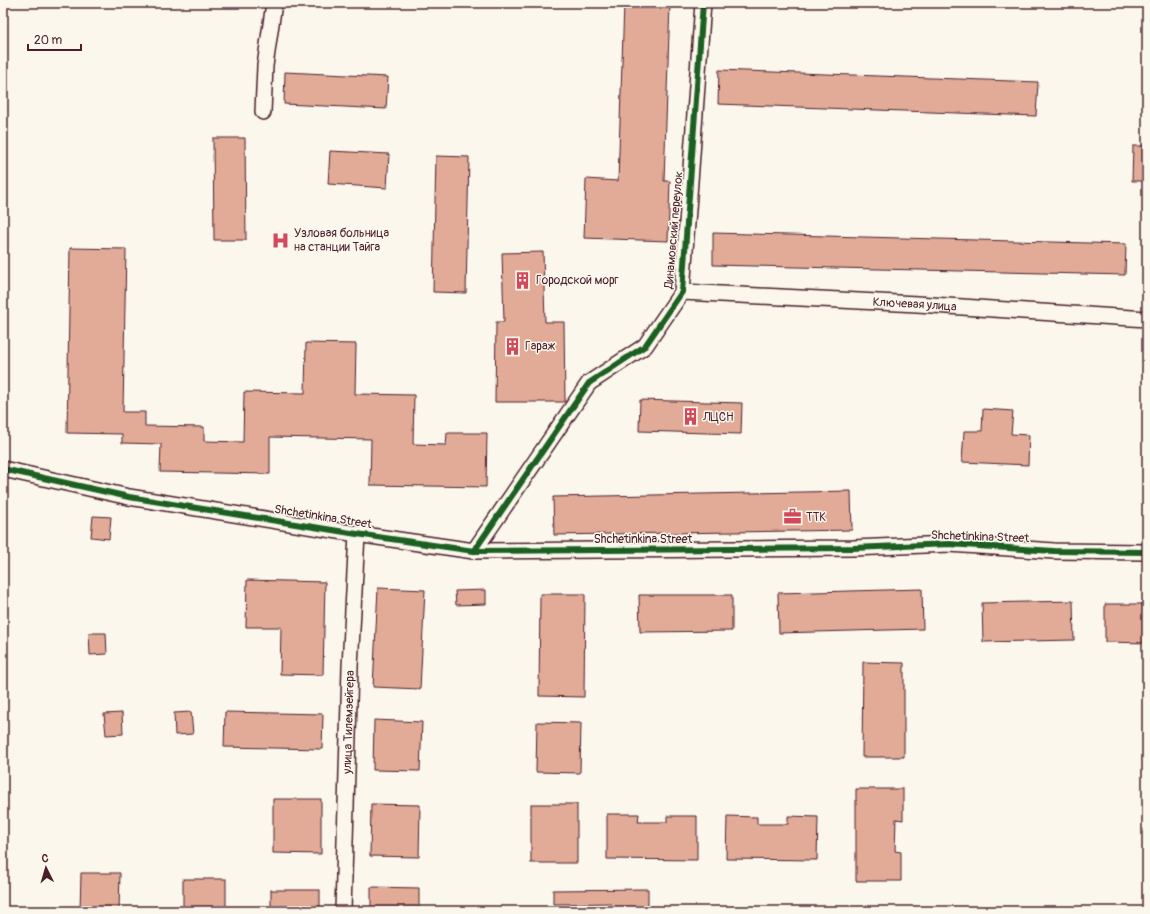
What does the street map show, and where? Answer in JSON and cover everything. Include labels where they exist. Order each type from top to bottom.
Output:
[{"type":"street","points":[[263,112],[265,66],[274,3]]},
{"type":"street","name":"Динамовский переулок","points":[[474,551],[589,383],[645,346],[682,292],[703,3]]},
{"type":"street","name":"Ключевая улица","points":[[682,292],[917,304],[1147,319]]},
{"type":"street","name":"Shchetinkina Street","points":[[3,469],[129,497],[357,534],[474,551],[853,548],[949,544],[1054,551],[1147,552]]},
{"type":"street","name":"улица Тилемзейгера","points":[[343,911],[350,675],[357,534]]},
{"type":"building","points":[[624,3],[670,3],[664,181],[670,181],[668,241],[584,238],[586,179],[618,181]]},
{"type":"building","points":[[719,70],[1038,82],[1036,116],[718,104]]},
{"type":"building","points":[[285,72],[388,77],[386,109],[284,104]]},
{"type":"building","points":[[213,138],[245,138],[246,240],[214,240]]},
{"type":"building","points":[[1133,146],[1147,146],[1147,181],[1132,181]]},
{"type":"building","points":[[330,151],[389,154],[387,188],[328,184]]},
{"type":"building","points":[[436,156],[469,157],[466,293],[433,292]]},
{"type":"building","points":[[713,233],[1126,244],[1125,275],[713,265]]},
{"type":"building","points":[[70,248],[126,249],[123,412],[145,412],[145,426],[204,427],[204,441],[243,442],[244,392],[305,393],[306,343],[356,344],[355,394],[414,395],[413,444],[446,445],[447,433],[487,433],[486,487],[370,485],[371,439],[270,437],[270,474],[160,472],[161,444],[122,443],[122,434],[67,433]]},
{"type":"building","points":[[543,252],[545,322],[564,322],[565,402],[495,402],[496,322],[504,322],[502,253]]},
{"type":"building","name":"ЛЦСН","points":[[640,400],[742,403],[741,434],[639,431]]},
{"type":"building","points":[[983,409],[1013,411],[1011,434],[1029,435],[1028,465],[962,462],[964,431],[982,431]]},
{"type":"building","points":[[851,491],[852,530],[554,535],[553,497]]},
{"type":"building","points":[[93,516],[111,517],[109,539],[91,537]]},
{"type":"building","points":[[247,580],[325,582],[323,675],[280,674],[281,627],[246,627]]},
{"type":"building","points":[[378,588],[425,590],[420,689],[373,687]]},
{"type":"building","points":[[922,589],[923,629],[779,633],[778,593]]},
{"type":"building","points":[[486,590],[486,604],[456,605],[455,591]]},
{"type":"building","points":[[540,594],[585,594],[584,697],[539,696]]},
{"type":"building","points":[[639,595],[732,595],[732,631],[640,632]]},
{"type":"building","points":[[1073,601],[1074,640],[983,642],[982,603]]},
{"type":"building","points":[[1105,604],[1147,604],[1147,643],[1105,642]]},
{"type":"building","points":[[89,633],[106,633],[107,654],[90,655]]},
{"type":"building","points":[[863,662],[904,663],[904,757],[862,757]]},
{"type":"building","points":[[191,712],[193,734],[175,735],[174,713]]},
{"type":"building","points":[[225,712],[323,714],[322,749],[224,747]]},
{"type":"building","points":[[122,713],[123,734],[106,735],[104,714]]},
{"type":"building","points":[[374,720],[422,722],[420,771],[373,770]]},
{"type":"building","points":[[537,722],[581,723],[580,773],[536,772]]},
{"type":"building","points":[[856,789],[903,789],[903,820],[896,819],[895,851],[901,852],[901,881],[856,881]]},
{"type":"building","points":[[273,799],[321,799],[321,854],[273,853]]},
{"type":"building","points":[[371,804],[420,805],[419,857],[370,856]]},
{"type":"building","points":[[531,804],[577,804],[577,863],[531,863]]},
{"type":"building","points":[[607,814],[639,814],[638,822],[667,822],[667,816],[697,816],[697,860],[607,859]]},
{"type":"building","points":[[727,816],[757,817],[757,824],[788,824],[788,816],[818,817],[817,860],[726,859]]},
{"type":"building","points":[[81,873],[120,873],[119,911],[80,911]]},
{"type":"building","points":[[183,879],[226,879],[226,911],[183,911]]},
{"type":"building","points":[[371,887],[419,888],[419,911],[371,911]]},
{"type":"building","points":[[648,889],[648,911],[610,911],[610,903],[553,904],[553,890]]},
{"type":"building","points":[[271,890],[320,890],[320,911],[271,911]]},
{"type":"cycle path","points":[[474,551],[589,383],[645,346],[682,292],[703,3]]},
{"type":"cycle path","points":[[3,469],[129,497],[357,534],[474,551],[853,548],[949,544],[1054,551],[1147,552]]},
{"type":"place","name":"Узловая больница на станции Тайга","points":[[281,240]]},
{"type":"place","name":"Городской морг","points":[[523,280]]},
{"type":"place","name":"Гараж","points":[[512,346]]},
{"type":"place","name":"ЛЦСН","points":[[690,417]]},
{"type":"place","name":"ТТК","points":[[793,517]]}]
